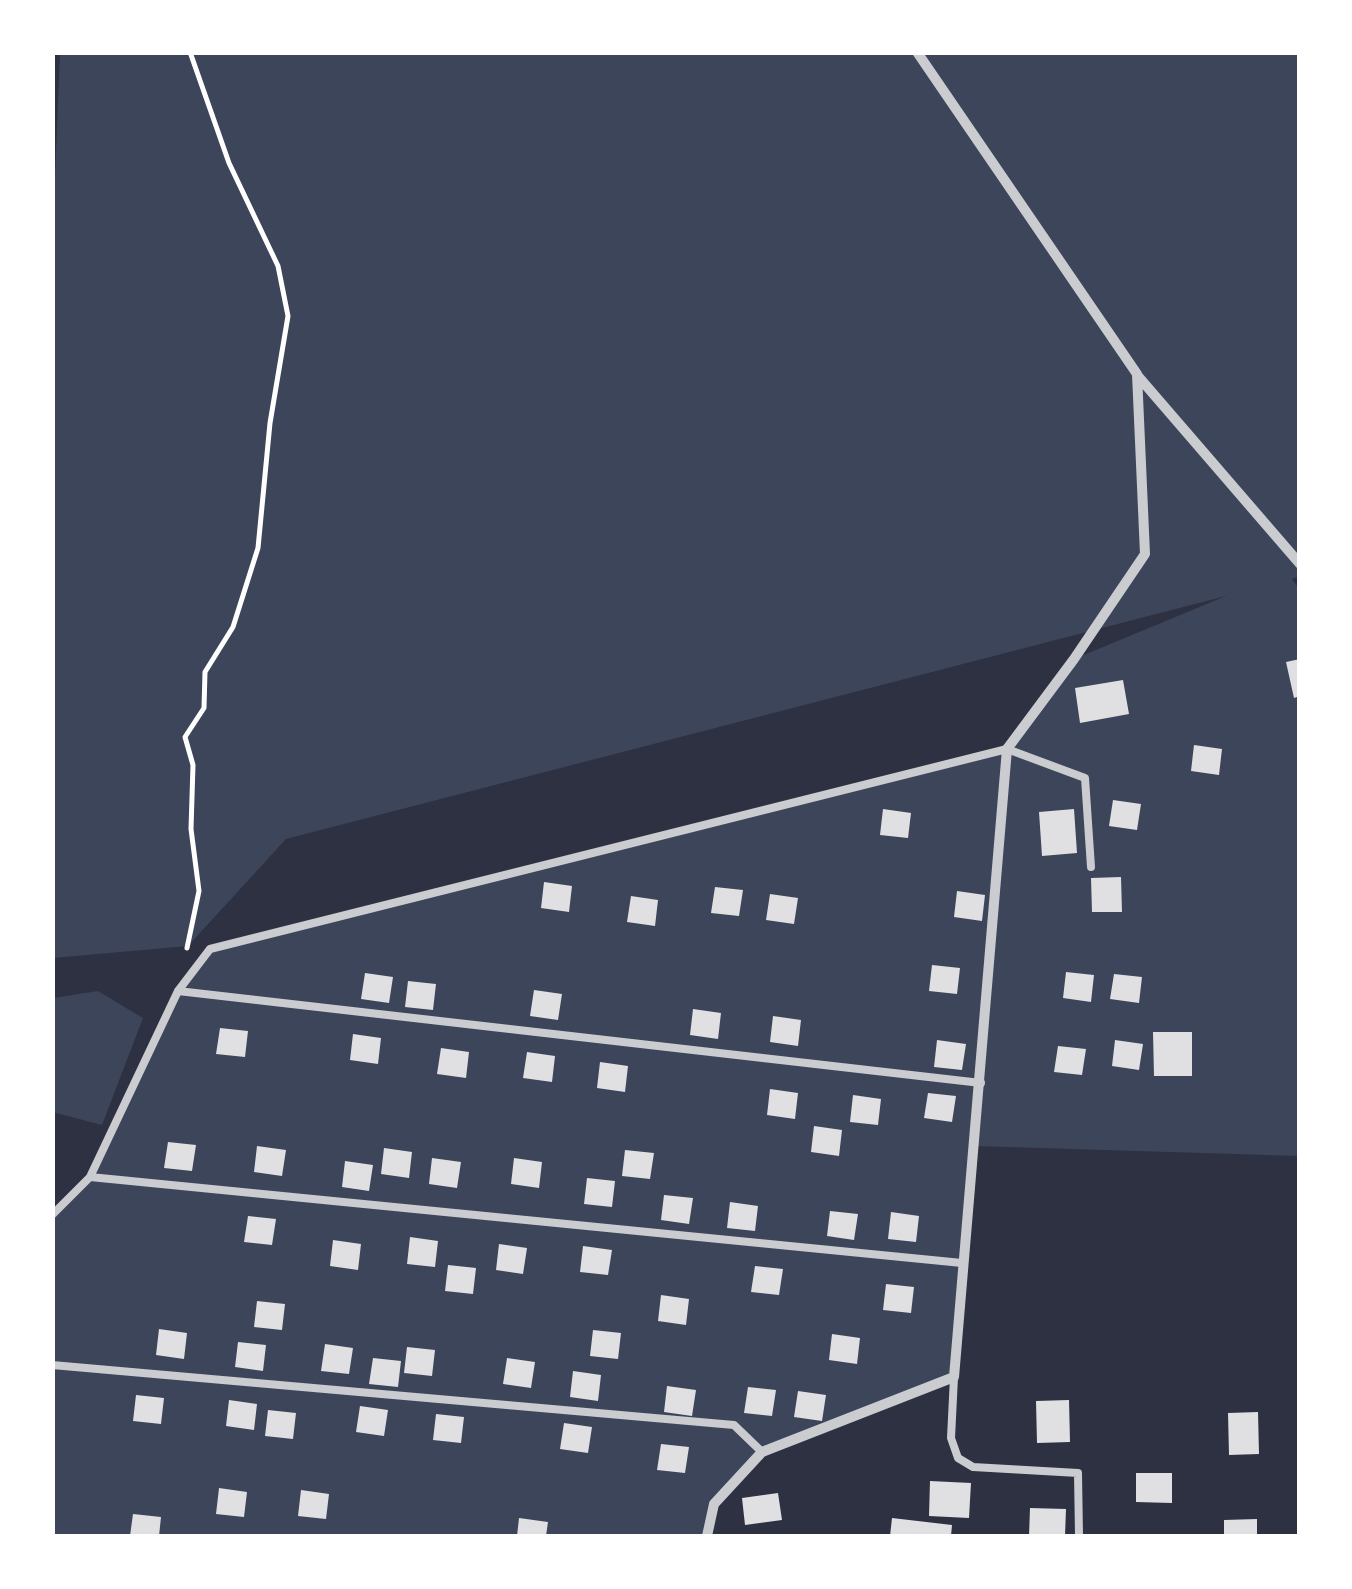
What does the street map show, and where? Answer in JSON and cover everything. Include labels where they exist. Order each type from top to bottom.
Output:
[{"type":"street","points":[[918,52],[1136,374],[1300,564]]},
{"type":"street","points":[[707,1536],[714,1504],[762,1452],[954,1377],[1007,749],[1145,554],[1136,374]]},
{"type":"lane","points":[[52,1215],[90,1177],[178,991],[210,949],[1007,749],[1085,778],[1091,867]]},
{"type":"lane","points":[[178,991],[981,1083]]},
{"type":"lane","points":[[90,1177],[962,1263]]},
{"type":"lane","points":[[52,1366],[734,1425],[762,1452]]},
{"type":"lane","points":[[954,1377],[952,1438],[958,1458],[973,1467],[1078,1474],[1079,1536]]},
{"type":"path","points":[[178,991],[199,891],[192,830],[193,764],[185,737],[204,708],[205,672],[233,627],[258,548],[270,424],[288,316],[278,266],[229,163],[190,52]]},
{"type":"shaded area","points":[[60,53],[1299,53],[1300,576],[1292,579],[1300,590],[1299,1156],[974,1146],[954,1377],[763,1452],[714,1504],[707,1536],[53,1536],[53,1215],[90,1177],[178,991],[210,949],[1007,749],[1074,659],[1226,596],[286,839],[188,946],[53,958],[52,251]]},
{"type":"shaded area","points":[[98,991],[143,1018],[102,1125],[52,1112],[53,998]]},
{"type":"building","points":[[1300,659],[1300,696],[1294,698],[1286,662]]},
{"type":"building","points":[[1123,680],[1129,714],[1080,723],[1075,688]]},
{"type":"building","points":[[1194,745],[1222,749],[1219,775],[1191,771]]},
{"type":"building","points":[[1113,800],[1141,804],[1137,830],[1109,826]]},
{"type":"building","points":[[883,809],[911,813],[908,838],[880,835]]},
{"type":"building","points":[[1074,809],[1077,853],[1042,856],[1039,812]]},
{"type":"building","points":[[1121,877],[1122,912],[1092,912],[1091,878]]},
{"type":"building","points":[[544,882],[572,886],[569,912],[541,908]]},
{"type":"building","points":[[715,887],[743,890],[739,916],[711,913]]},
{"type":"building","points":[[957,891],[985,895],[982,921],[954,917]]},
{"type":"building","points":[[770,894],[798,898],[794,924],[766,920]]},
{"type":"building","points":[[631,896],[658,900],[655,926],[627,922]]},
{"type":"building","points":[[932,965],[960,968],[957,994],[929,991]]},
{"type":"building","points":[[1066,972],[1094,975],[1091,1002],[1063,998]]},
{"type":"building","points":[[365,973],[393,977],[389,1003],[361,999]]},
{"type":"building","points":[[1114,974],[1142,977],[1139,1003],[1110,999]]},
{"type":"building","points":[[408,981],[436,984],[433,1010],[405,1007]]},
{"type":"building","points":[[534,990],[562,994],[558,1020],[530,1016]]},
{"type":"building","points":[[693,1009],[721,1013],[718,1039],[690,1035]]},
{"type":"building","points":[[773,1016],[801,1020],[798,1046],[770,1042]]},
{"type":"building","points":[[220,1028],[248,1031],[245,1057],[216,1054]]},
{"type":"building","points":[[1153,1032],[1192,1032],[1192,1076],[1154,1076]]},
{"type":"building","points":[[353,1034],[381,1038],[378,1064],[350,1060]]},
{"type":"building","points":[[937,1040],[966,1044],[962,1070],[934,1067]]},
{"type":"building","points":[[1115,1040],[1143,1044],[1139,1070],[1112,1066]]},
{"type":"building","points":[[1058,1046],[1086,1049],[1082,1075],[1054,1072]]},
{"type":"building","points":[[441,1048],[469,1052],[466,1078],[437,1074]]},
{"type":"building","points":[[527,1052],[555,1056],[552,1082],[523,1078]]},
{"type":"building","points":[[600,1062],[628,1066],[625,1092],[597,1088]]},
{"type":"building","points":[[770,1089],[798,1093],[795,1119],[767,1115]]},
{"type":"building","points":[[928,1093],[956,1096],[952,1122],[924,1118]]},
{"type":"building","points":[[853,1095],[881,1099],[878,1125],[850,1122]]},
{"type":"building","points":[[814,1126],[842,1130],[839,1156],[811,1152]]},
{"type":"building","points":[[168,1142],[196,1145],[192,1171],[164,1168]]},
{"type":"building","points":[[257,1146],[286,1150],[282,1176],[254,1172]]},
{"type":"building","points":[[384,1148],[412,1152],[409,1178],[381,1174]]},
{"type":"building","points":[[625,1150],[654,1153],[650,1179],[622,1176]]},
{"type":"building","points":[[432,1158],[461,1162],[457,1188],[429,1184]]},
{"type":"building","points":[[514,1158],[542,1162],[539,1188],[511,1184]]},
{"type":"building","points":[[345,1161],[373,1165],[369,1191],[342,1187]]},
{"type":"building","points":[[587,1178],[615,1181],[612,1207],[584,1204]]},
{"type":"building","points":[[664,1195],[693,1198],[689,1224],[661,1220]]},
{"type":"building","points":[[730,1202],[758,1206],[755,1231],[727,1228]]},
{"type":"building","points":[[830,1211],[858,1214],[854,1240],[827,1236]]},
{"type":"building","points":[[891,1212],[919,1216],[916,1242],[888,1239]]},
{"type":"building","points":[[248,1216],[276,1219],[272,1245],[244,1242]]},
{"type":"building","points":[[410,1237],[438,1241],[435,1267],[407,1264]]},
{"type":"building","points":[[333,1240],[361,1244],[358,1270],[330,1266]]},
{"type":"building","points":[[499,1244],[527,1248],[523,1274],[496,1270]]},
{"type":"building","points":[[583,1246],[612,1250],[608,1275],[580,1272]]},
{"type":"building","points":[[448,1265],[476,1268],[473,1294],[445,1291]]},
{"type":"building","points":[[755,1266],[783,1269],[779,1295],[751,1292]]},
{"type":"building","points":[[886,1284],[914,1287],[911,1313],[883,1310]]},
{"type":"building","points":[[661,1295],[689,1299],[686,1325],[658,1321]]},
{"type":"building","points":[[257,1301],[285,1304],[282,1330],[254,1327]]},
{"type":"building","points":[[159,1329],[187,1333],[184,1359],[156,1355]]},
{"type":"building","points":[[593,1330],[621,1333],[618,1359],[590,1356]]},
{"type":"building","points":[[832,1334],[860,1338],[857,1364],[829,1360]]},
{"type":"building","points":[[238,1342],[266,1345],[263,1371],[235,1367]]},
{"type":"building","points":[[325,1344],[353,1348],[349,1374],[321,1371]]},
{"type":"building","points":[[407,1347],[435,1350],[432,1376],[404,1373]]},
{"type":"building","points":[[373,1358],[401,1361],[398,1387],[369,1384]]},
{"type":"building","points":[[507,1358],[535,1362],[531,1388],[503,1384]]},
{"type":"building","points":[[573,1371],[601,1375],[598,1401],[570,1397]]},
{"type":"building","points":[[667,1386],[696,1390],[692,1416],[664,1412]]},
{"type":"building","points":[[748,1387],[776,1390],[772,1416],[744,1413]]},
{"type":"building","points":[[798,1391],[826,1395],[822,1421],[794,1417]]},
{"type":"building","points":[[136,1395],[164,1398],[161,1424],[133,1421]]},
{"type":"building","points":[[229,1400],[257,1404],[254,1430],[226,1426]]},
{"type":"building","points":[[1069,1400],[1070,1442],[1037,1443],[1036,1401]]},
{"type":"building","points":[[360,1406],[388,1410],[384,1436],[356,1432]]},
{"type":"building","points":[[268,1410],[296,1413],[293,1439],[265,1436]]},
{"type":"building","points":[[1258,1412],[1259,1454],[1229,1455],[1228,1413]]},
{"type":"building","points":[[436,1414],[464,1417],[461,1443],[433,1440]]},
{"type":"building","points":[[564,1423],[592,1427],[588,1453],[560,1449]]},
{"type":"building","points":[[661,1444],[689,1447],[685,1473],[657,1470]]},
{"type":"building","points":[[1136,1473],[1172,1473],[1172,1503],[1136,1502]]},
{"type":"building","points":[[930,1481],[971,1483],[969,1518],[929,1516]]},
{"type":"building","points":[[219,1488],[247,1492],[244,1517],[216,1514]]},
{"type":"building","points":[[301,1490],[329,1494],[326,1519],[298,1516]]},
{"type":"building","points":[[778,1493],[782,1520],[745,1525],[742,1498]]},
{"type":"building","points":[[1030,1508],[1066,1509],[1065,1536],[1029,1536]]},
{"type":"building","points":[[133,1514],[161,1517],[159,1536],[130,1536]]},
{"type":"building","points":[[519,1518],[548,1522],[546,1536],[517,1536]]},
{"type":"building","points":[[892,1518],[952,1525],[951,1536],[890,1536]]},
{"type":"building","points":[[1257,1519],[1257,1536],[1224,1536],[1224,1520]]}]
